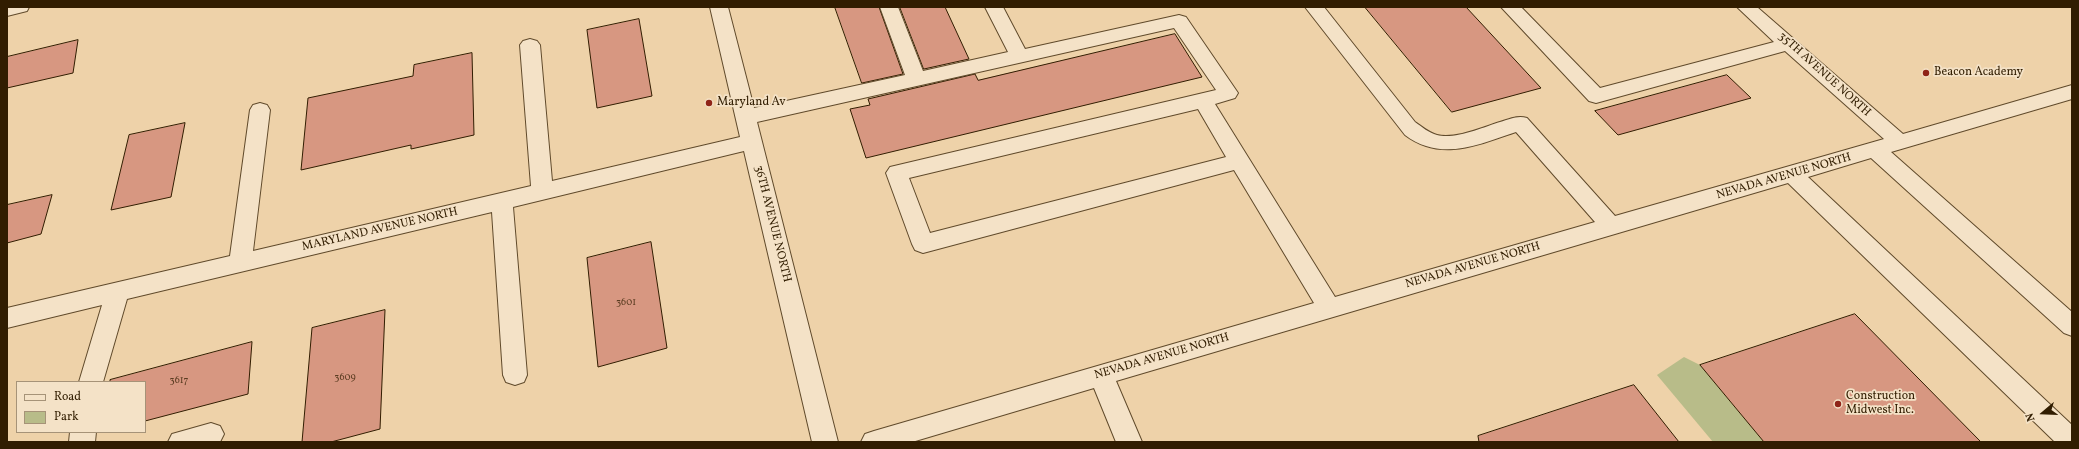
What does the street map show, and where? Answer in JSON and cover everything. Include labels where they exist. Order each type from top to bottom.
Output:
[{"type":"street","points":[[7,10],[20,7]]},
{"type":"street","name":"36TH AVENUE NORTH","points":[[719,7],[825,442]]},
{"type":"street","points":[[889,7],[917,80]]},
{"type":"street","points":[[994,7],[1020,56]]},
{"type":"street","points":[[1314,7],[1396,113],[1408,127],[1418,135],[1430,141],[1441,143],[1453,142],[1520,123],[1610,226]]},
{"type":"street","points":[[1510,7],[1596,96],[1789,44]]},
{"type":"street","name":"35TH AVENUE NORTH","points":[[1746,7],[1901,143]]},
{"type":"street","points":[[747,117],[1179,21],[1228,93],[1203,101],[897,173],[923,244],[1239,162]]},
{"type":"street","points":[[530,45],[542,191]]},
{"type":"street","name":"NEVADA AVENUE NORTH","points":[[874,442],[1610,226],[1876,151],[2072,92]]},
{"type":"street","points":[[1203,101],[1329,308]]},
{"type":"street","points":[[240,263],[260,110]]},
{"type":"street","name":"MARYLAND AVENUE NORTH","points":[[7,318],[752,142]]},
{"type":"street","points":[[1876,151],[2072,326]]},
{"type":"street","points":[[1792,174],[2072,442]]},
{"type":"street","points":[[502,201],[515,374]]},
{"type":"street","points":[[91,381],[117,292]]},
{"type":"street","points":[[1101,375],[1121,427],[1129,442]]},
{"type":"street","points":[[181,442],[211,434]]},
{"type":"green space","points":[[1684,357],[1700,365],[1764,442],[1713,442],[1657,375]]},
{"type":"building","points":[[835,7],[879,7],[903,74],[862,83]]},
{"type":"building","points":[[900,7],[945,7],[969,59],[924,69]]},
{"type":"building","points":[[1365,7],[1466,7],[1541,88],[1452,112]]},
{"type":"building","points":[[639,19],[652,96],[597,108],[587,30]]},
{"type":"building","points":[[1175,34],[1202,77],[866,158],[850,109],[870,105],[868,99],[975,74],[978,80]]},
{"type":"building","points":[[78,40],[73,73],[7,88],[7,57]]},
{"type":"building","points":[[472,53],[474,135],[411,149],[411,145],[301,170],[308,98],[413,76],[414,65]]},
{"type":"building","points":[[1727,75],[1751,98],[1618,135],[1595,111]]},
{"type":"building","points":[[185,123],[171,197],[111,210],[129,135]]},
{"type":"building","points":[[52,195],[41,234],[7,243],[7,205]]},
{"type":"building","points":[[651,242],[667,348],[598,367],[587,258]]},
{"type":"building","points":[[385,310],[380,429],[331,442],[302,442],[312,328]]},
{"type":"building","name":"Construction Midwest Inc.","points":[[1855,314],[1981,442],[1764,442],[1700,365]]},
{"type":"building","points":[[252,342],[248,394],[146,421],[146,381],[110,380]]},
{"type":"building","points":[[1634,385],[1679,442],[1479,442],[1478,436]]},
{"type":"place","name":"Beacon Academy","points":[[1926,73]]},
{"type":"place","name":"Maryland Av","points":[[709,103]]},
{"type":"place","name":"Construction Midwest Inc.","points":[[1838,404]]}]
